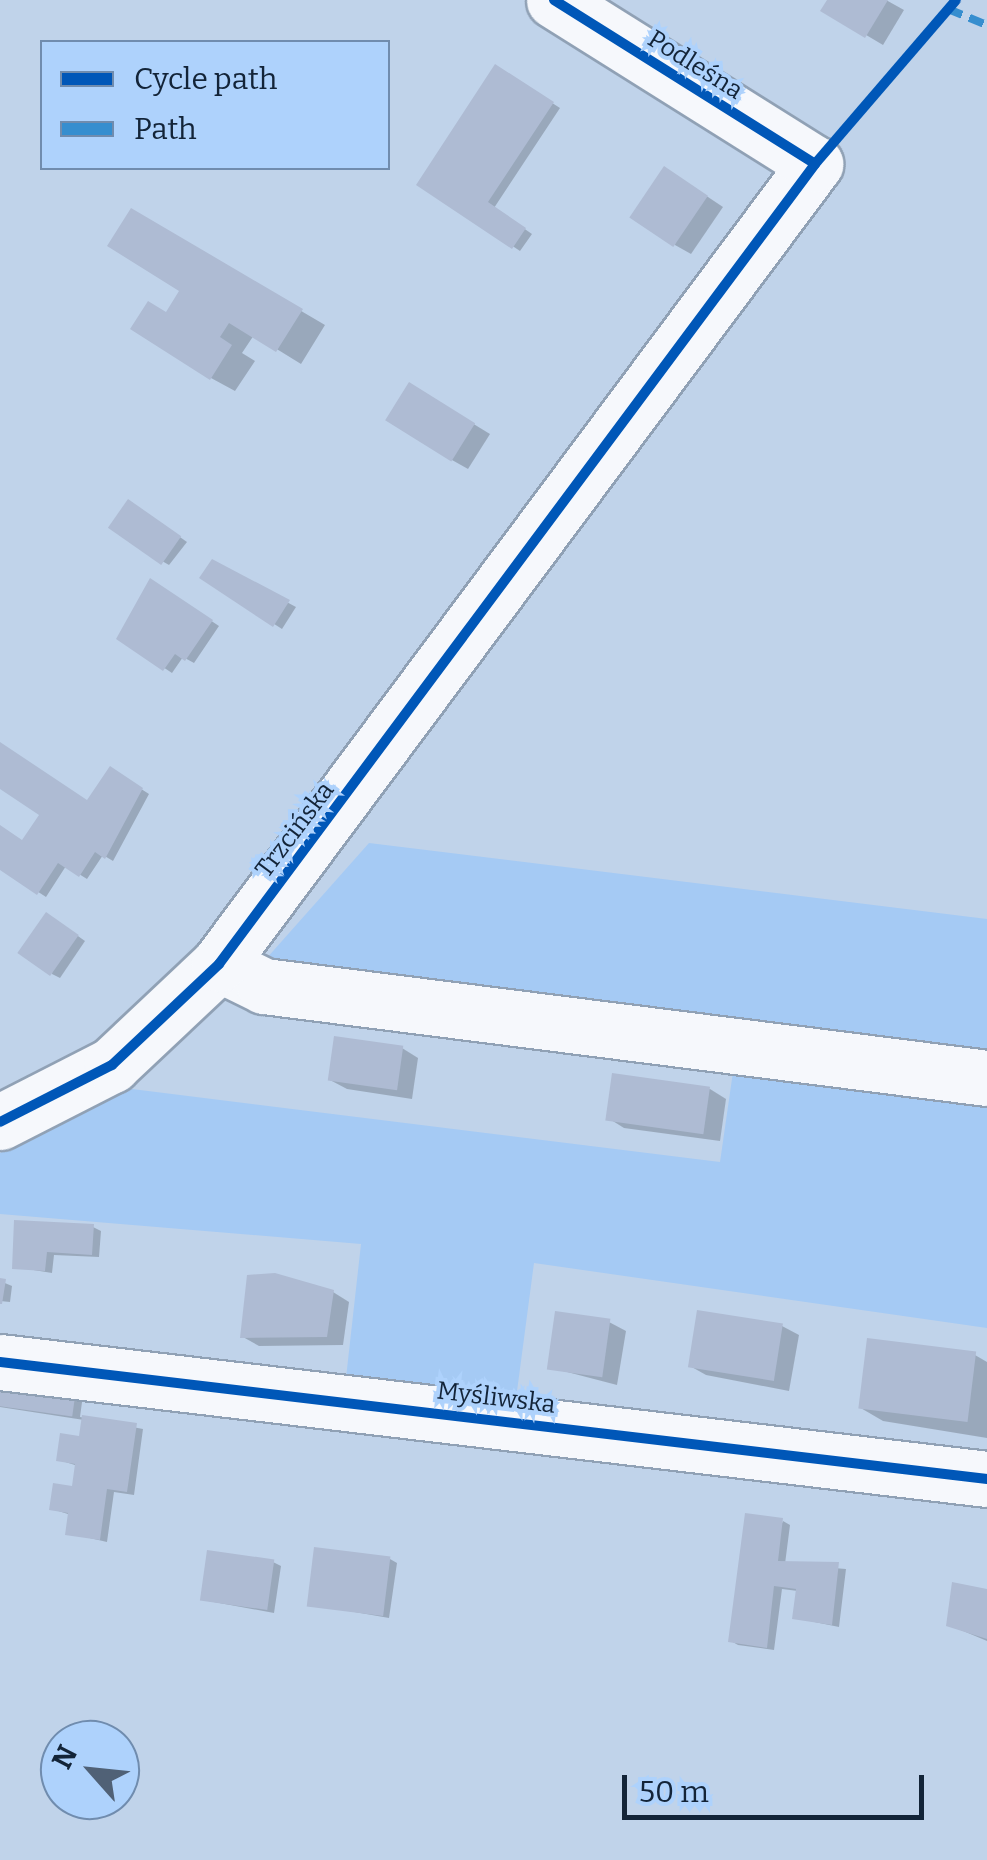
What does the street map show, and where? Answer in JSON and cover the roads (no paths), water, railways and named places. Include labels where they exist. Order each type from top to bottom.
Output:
[{"type":"street","name":"Podleśna","points":[[554,0],[815,164]]},
{"type":"street","name":"Trzcińska","points":[[0,1122],[112,1065],[219,964],[815,164]]},
{"type":"street","points":[[219,964],[264,986],[987,1078]]},
{"type":"street","name":"Myśliwska","points":[[0,1362],[987,1479]]}]
